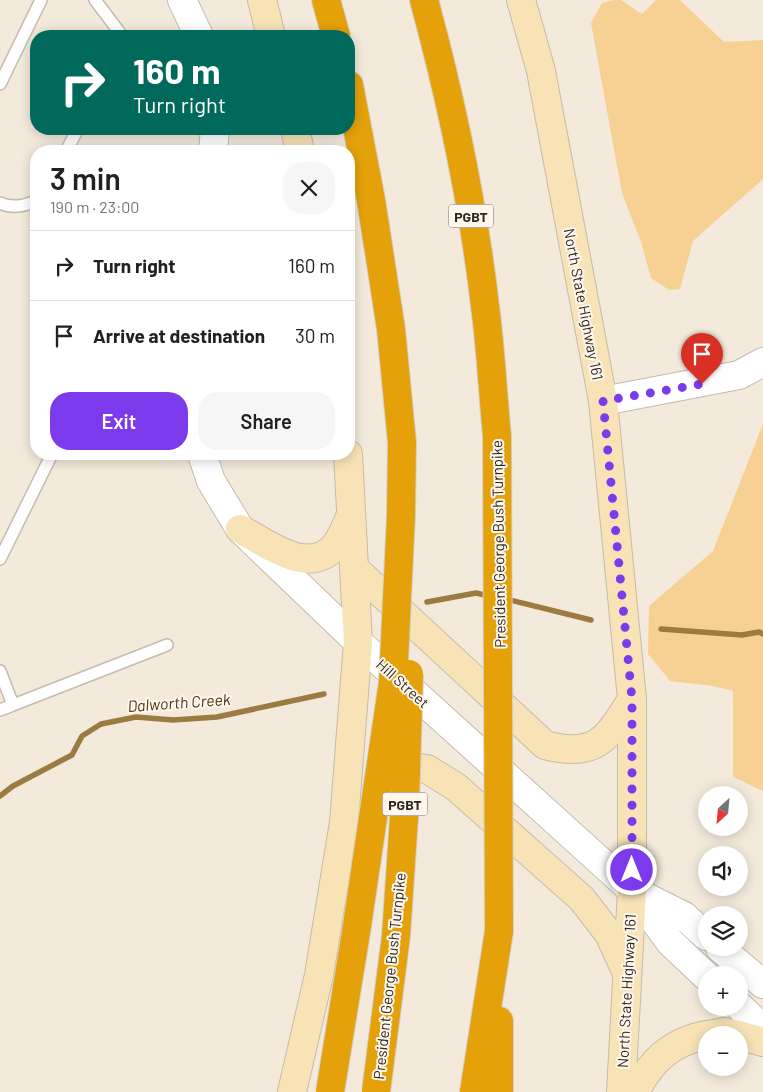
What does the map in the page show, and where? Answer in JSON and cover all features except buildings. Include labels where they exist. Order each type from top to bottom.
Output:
[{"type":"highway","points":[[326,0],[334,30]]},
{"type":"highway","name":"President George Bush Turnpike","points":[[424,0],[440,60],[467,188],[486,314],[497,436],[499,931],[474,1092]]},
{"type":"highway","name":"President George Bush Turnpike","points":[[355,116],[387,301],[402,443],[401,515],[409,669],[405,803],[396,936],[376,1092]]},
{"type":"highway","points":[[330,1092],[359,917],[393,682],[401,515]]},
{"type":"highway","points":[[499,931],[499,1092]]},
{"type":"main road","points":[[262,0],[270,30]]},
{"type":"main road","name":"North State Highway 161","points":[[520,0],[541,70],[603,401],[632,699],[632,890],[621,1092]]},
{"type":"main road","points":[[292,1092],[319,976],[344,822],[358,642],[356,570],[348,460]]},
{"type":"main road","points":[[240,529],[290,556],[314,559],[321,557],[335,546],[351,515]]},
{"type":"main road","points":[[356,570],[545,745],[562,750],[585,749],[606,738],[632,699]]},
{"type":"main road","points":[[344,822],[382,773],[400,765],[427,769],[456,787],[582,899],[609,934],[627,972]]},
{"type":"main road","points":[[635,1092],[641,1080],[666,1051],[698,1036]]},
{"type":"main road","points":[[748,1038],[763,1042]]},
{"type":"street","points":[[182,0],[197,30]]},
{"type":"street","points":[[603,401],[739,375],[763,362]]},
{"type":"street","name":"Hill Street","points":[[204,460],[211,481],[240,529],[358,642],[632,890]]},
{"type":"street","points":[[632,890],[684,916],[698,929]]},
{"type":"street","points":[[632,890],[670,942],[698,968]]},
{"type":"street","points":[[730,956],[763,984]]},
{"type":"street","points":[[748,1014],[763,1028]]},
{"type":"lane","points":[[0,84],[41,0]]},
{"type":"lane","points":[[95,0],[117,30]]},
{"type":"lane","points":[[0,203],[7,206],[30,204]]},
{"type":"lane","points":[[0,559],[49,460]]},
{"type":"lane","points":[[0,710],[167,645]]},
{"type":"lane","points":[[0,671],[13,705]]},
{"type":"shaded area","points":[[621,0],[642,14],[656,0],[680,0],[724,42],[763,40],[763,179],[693,241],[680,289],[669,290],[651,278],[641,242],[622,193],[591,23],[602,3]]},
{"type":"shaded area","points":[[763,424],[763,791],[733,777],[733,691],[713,686],[670,681],[648,654],[649,606],[713,551]]},
{"type":"waterway","name":"Dalworth Creek","points":[[427,602],[476,593],[489,596]]},
{"type":"waterway","name":"Dalworth Creek","points":[[506,599],[591,620]]},
{"type":"waterway","name":"Dalworth Creek","points":[[661,629],[742,635],[759,632],[763,634]]},
{"type":"waterway","name":"Dalworth Creek","points":[[0,796],[13,786],[72,755],[82,736],[101,724],[136,717],[173,720],[217,717],[324,694]]},
{"type":"route","points":[[632,870],[632,699],[603,401],[702,384]]}]
